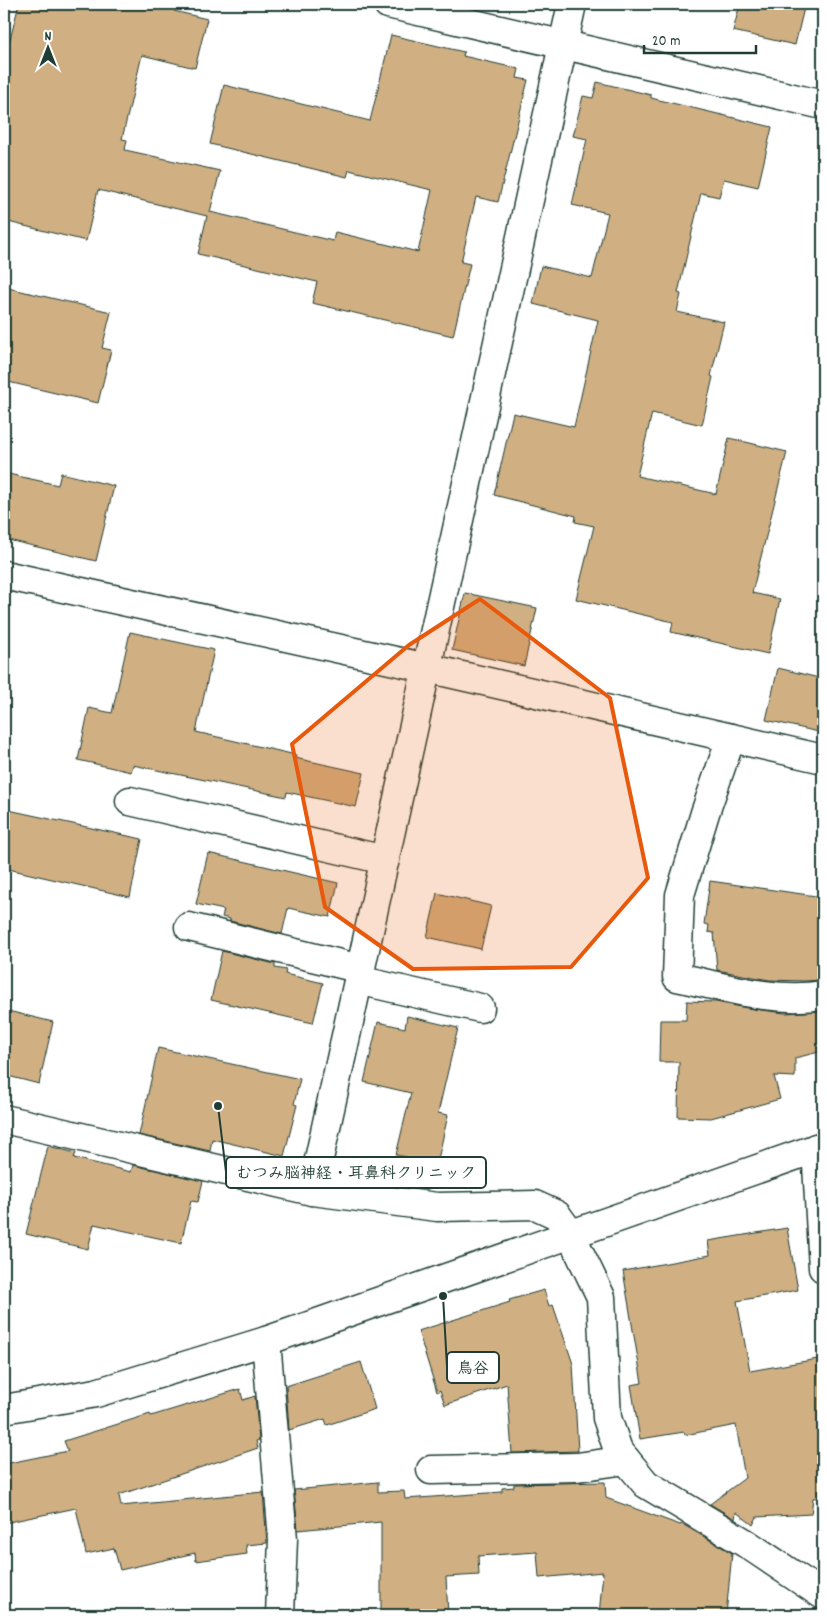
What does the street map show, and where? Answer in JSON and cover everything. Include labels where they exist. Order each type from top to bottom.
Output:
[{"type":"street","points":[[388,4],[823,105]]},
{"type":"street","points":[[312,1191],[572,4]]},
{"type":"street","points":[[4,576],[426,668],[823,759]]},
{"type":"street","points":[[732,738],[705,813],[680,895],[677,977],[764,996],[823,995]]},
{"type":"street","points":[[130,801],[384,860]]},
{"type":"street","points":[[189,927],[480,1008]]},
{"type":"street","points":[[4,1118],[312,1191],[437,1207],[535,1205],[556,1215],[570,1233],[601,1297],[608,1418],[618,1450],[646,1484],[747,1544],[823,1595]]},
{"type":"street","points":[[4,1409],[96,1393],[266,1341],[819,1147],[823,1268]]},
{"type":"street","points":[[266,1341],[283,1539],[280,1615]]},
{"type":"street","points":[[432,1470],[577,1467],[626,1460]]},
{"type":"highlighted area","points":[[480,599],[610,698],[648,878],[571,967],[413,969],[325,907],[292,744],[409,645]]},
{"type":"building","points":[[19,4],[175,4],[174,11],[207,19],[195,68],[142,55],[122,139],[127,140],[125,150],[220,171],[210,212],[333,241],[335,232],[418,252],[432,190],[349,170],[347,177],[210,144],[224,85],[370,121],[391,35],[464,52],[463,56],[519,69],[517,78],[528,80],[498,202],[476,197],[461,262],[470,264],[453,336],[312,303],[317,282],[198,254],[207,216],[98,190],[86,241],[4,221],[4,63]]},
{"type":"building","points":[[740,4],[805,4],[795,45],[733,31]]},
{"type":"building","points":[[597,82],[651,95],[651,98],[772,127],[758,187],[724,179],[719,197],[701,193],[678,293],[681,294],[677,312],[724,322],[711,376],[713,377],[702,425],[652,413],[637,476],[716,494],[729,438],[787,452],[752,593],[780,599],[768,654],[671,632],[673,622],[576,599],[594,526],[575,522],[576,516],[494,495],[513,413],[574,427],[598,320],[533,304],[541,266],[592,278],[608,213],[572,205],[587,139],[573,136],[583,96],[593,98]]},
{"type":"building","points":[[4,287],[111,312],[102,348],[111,350],[98,403],[4,381]]},
{"type":"building","points":[[4,473],[58,485],[61,473],[114,486],[96,561],[4,539]]},
{"type":"building","points":[[465,593],[537,608],[524,666],[452,650]]},
{"type":"building","points":[[130,632],[214,650],[196,732],[296,755],[295,758],[364,773],[356,807],[287,792],[286,797],[133,765],[131,772],[78,760],[89,708],[112,713]]},
{"type":"building","points":[[778,668],[823,679],[823,733],[766,720]]},
{"type":"building","points":[[4,809],[142,839],[130,897],[4,868]]},
{"type":"building","points":[[208,853],[338,883],[330,917],[288,908],[282,934],[230,921],[230,919],[222,917],[224,910],[196,904]]},
{"type":"building","points":[[710,881],[823,897],[823,980],[769,980],[717,970],[714,933],[708,932],[709,925],[704,924]]},
{"type":"building","points":[[437,893],[491,906],[481,949],[427,937]]},
{"type":"building","points":[[222,951],[275,964],[275,968],[286,970],[285,974],[323,983],[313,1023],[211,1000]]},
{"type":"building","points":[[687,1001],[716,1002],[785,1013],[823,1011],[823,1051],[795,1058],[795,1077],[774,1076],[780,1099],[711,1118],[678,1117],[679,1062],[659,1062],[660,1020],[686,1020]]},
{"type":"building","points":[[4,1010],[53,1022],[39,1084],[4,1075]]},
{"type":"building","points":[[407,1016],[458,1028],[438,1113],[448,1115],[435,1173],[405,1166],[407,1157],[396,1155],[411,1093],[364,1082],[378,1022],[405,1028]]},
{"type":"building","points":[[158,1048],[300,1079],[294,1104],[297,1105],[284,1156],[212,1139],[210,1151],[139,1135]]},
{"type":"building","points":[[48,1146],[76,1153],[74,1158],[131,1172],[133,1165],[203,1181],[198,1202],[191,1201],[181,1243],[94,1224],[88,1249],[26,1234]]},
{"type":"building","points":[[787,1228],[798,1290],[737,1301],[750,1371],[823,1358],[823,1497],[813,1498],[811,1514],[757,1517],[753,1525],[736,1512],[735,1519],[710,1504],[745,1478],[736,1425],[685,1435],[684,1432],[640,1439],[631,1385],[642,1383],[623,1271],[710,1255],[708,1241]]},
{"type":"building","points":[[544,1290],[549,1306],[553,1305],[573,1364],[578,1451],[512,1453],[507,1384],[445,1405],[440,1390],[437,1392],[418,1331]]},
{"type":"building","points":[[361,1362],[375,1409],[327,1425],[325,1419],[289,1430],[286,1386]]},
{"type":"building","points":[[240,1389],[243,1400],[255,1396],[259,1440],[256,1441],[258,1448],[119,1495],[121,1506],[263,1492],[267,1543],[246,1545],[247,1554],[196,1561],[195,1553],[120,1570],[114,1548],[86,1554],[76,1508],[4,1523],[4,1464],[68,1451],[64,1441],[150,1414],[151,1416]]},
{"type":"building","points":[[378,1482],[378,1492],[404,1491],[405,1499],[502,1492],[502,1488],[514,1487],[514,1484],[605,1482],[606,1498],[680,1525],[682,1524],[732,1553],[726,1615],[599,1615],[603,1572],[539,1578],[537,1552],[478,1556],[479,1575],[446,1577],[448,1615],[381,1615],[381,1522],[298,1530],[294,1490]]},
{"type":"place","name":"むつみ脳神経・耳鼻科クリニック","points":[[218,1106]]},
{"type":"place","name":"鳥谷","points":[[443,1296]]}]
